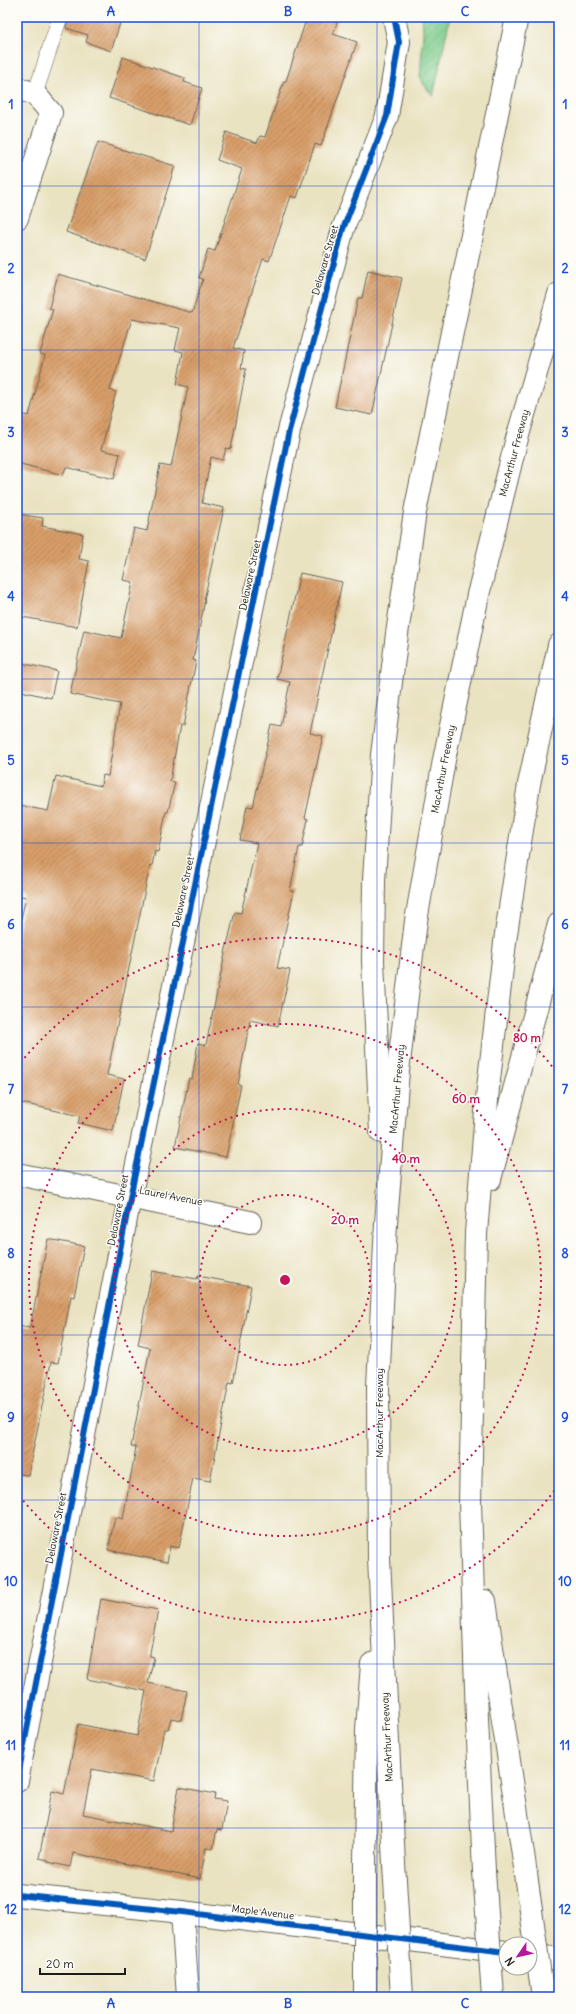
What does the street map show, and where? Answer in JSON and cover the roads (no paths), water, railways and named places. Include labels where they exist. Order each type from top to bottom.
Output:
[{"type":"main road","name":"Delaware Street","points":[[17,1781],[130,1198],[289,431],[343,229],[387,116],[399,42],[394,17]]},
{"type":"main road","points":[[386,1223],[373,961],[374,880],[382,755],[397,634],[416,512],[517,17]]},
{"type":"main road","points":[[17,218],[51,113],[26,91]]},
{"type":"main road","name":"MacArthur Freeway","points":[[402,1997],[379,1559],[378,1387],[386,1223],[398,1071],[415,929],[444,760],[482,580],[516,442],[559,294]]},
{"type":"main road","points":[[493,1997],[484,1871],[477,1719],[470,1502],[476,1233],[488,1088],[506,934],[529,784],[559,645]]},
{"type":"main road","points":[[476,1233],[559,924]]},
{"type":"main road","name":"Laurel Avenue","points":[[17,1174],[250,1222]]},
{"type":"main road","points":[[470,1502],[543,1997]]},
{"type":"main road","points":[[365,1997],[367,1729],[379,1559]]},
{"type":"main road","name":"Maple Avenue","points":[[17,1896],[182,1912],[498,1951]]},
{"type":"main road","points":[[182,1912],[188,1997]]},
{"type":"main road","points":[[538,1956],[559,1959]]},
{"type":"lane","points":[[26,91],[60,17]]}]
